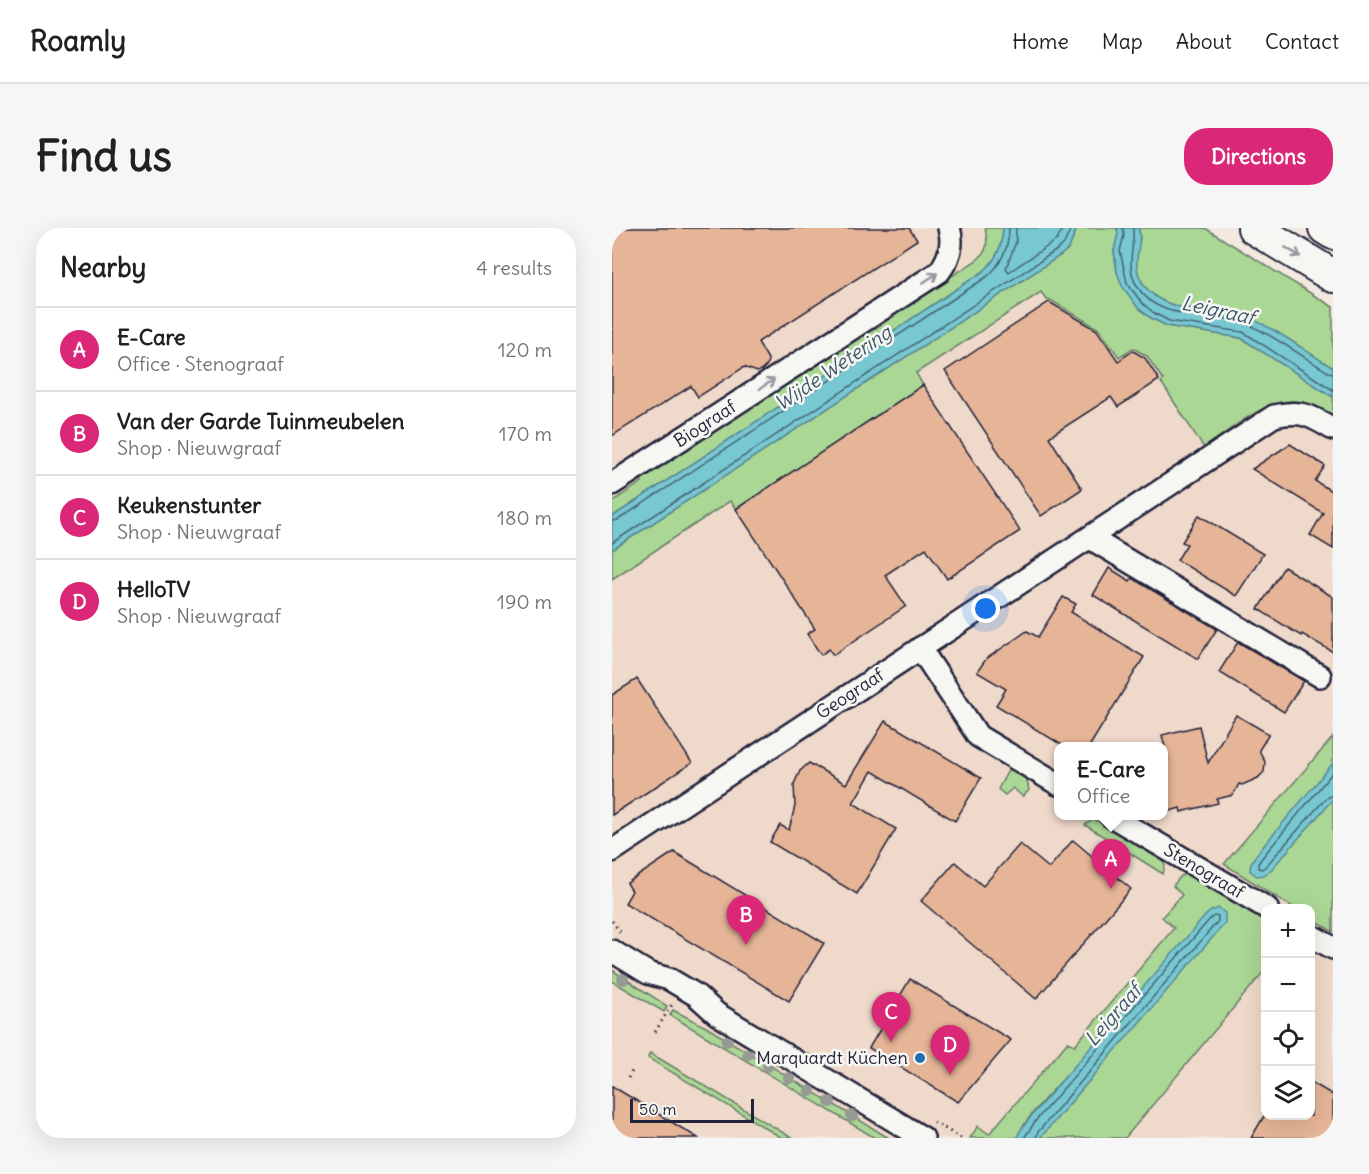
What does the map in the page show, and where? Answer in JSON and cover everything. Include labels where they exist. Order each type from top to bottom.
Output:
[{"type":"highway","points":[[1254,228],[1333,276]]},
{"type":"highway","points":[[1325,228],[1333,233]]},
{"type":"street","name":"Biograaf","points":[[612,484],[939,272],[948,261],[951,249],[949,228]]},
{"type":"street","name":"Geograaf","points":[[612,851],[1274,416],[1292,412],[1314,417],[1333,429]]},
{"type":"street","points":[[1090,538],[1320,676]]},
{"type":"street","points":[[920,648],[978,736],[1054,781]]},
{"type":"street","name":"Stenograaf","points":[[1118,820],[1261,905]]},
{"type":"street","points":[[1315,937],[1333,948]]},
{"type":"street","points":[[612,951],[648,973],[669,979],[683,987],[696,995],[717,1014],[923,1138]]},
{"type":"path","points":[[628,1078],[632,1071]]},
{"type":"shaded area","points":[[612,228],[1053,228],[1058,237],[1127,249],[1333,380],[1333,1138],[612,1138]]},
{"type":"green space","points":[[985,228],[1003,228],[998,252],[984,271],[612,517],[612,502],[642,482],[639,478],[977,260],[986,246]]},
{"type":"green space","points":[[1077,228],[1117,228],[1114,251],[1117,272],[1138,308],[1151,318],[1167,326],[1241,338],[1333,397],[1333,418],[1308,404],[1295,401],[1281,402],[1253,414],[1204,448],[1147,356],[1133,348],[1119,357],[1099,329],[1049,299],[1047,300],[1041,292],[916,373],[923,385],[736,509],[730,501],[612,579],[612,550],[1061,255],[1069,248]]},
{"type":"green space","points":[[1138,228],[1205,228],[1333,307],[1333,368],[1250,319],[1240,315],[1176,306],[1150,292],[1141,280],[1136,264],[1140,236]]},
{"type":"green space","points":[[1333,737],[1333,771],[1292,812],[1333,787],[1333,932],[1315,921],[1315,904],[1288,904],[1224,864]]},
{"type":"green space","points":[[1010,767],[1027,780],[1029,790],[1023,797],[1013,788],[1005,795],[998,789]]},
{"type":"green space","points":[[1096,820],[1161,858],[1165,865],[1163,874],[1085,825]]},
{"type":"green space","points":[[1190,873],[1261,917],[1261,975],[1125,1138],[1040,1138],[1104,1063],[1075,1066],[1027,1120],[1017,1138],[970,1138],[978,1126],[989,1134],[1068,1042],[1075,1045],[1174,928],[1162,917],[1182,895],[1173,886],[1181,876]]},
{"type":"green space","points":[[612,970],[667,1006],[664,1012],[612,981]]},
{"type":"green space","points":[[673,1010],[706,1027],[889,1138],[875,1138],[670,1015]]},
{"type":"green space","points":[[650,1053],[792,1138],[782,1138],[648,1058]]},
{"type":"water","points":[[1003,228],[1077,228],[1069,248],[1061,255],[612,550],[612,517],[984,271],[998,252]]},
{"type":"water","points":[[1117,228],[1138,228],[1140,240],[1137,269],[1139,277],[1153,295],[1174,306],[1237,314],[1261,323],[1333,368],[1333,397],[1241,338],[1167,326],[1138,308],[1122,286],[1117,272],[1114,251]]},
{"type":"water","points":[[1333,763],[1333,799],[1270,871],[1257,876],[1250,871],[1251,863],[1256,855]]},
{"type":"water","points":[[1219,908],[1225,913],[1225,923],[1040,1138],[1017,1138],[1032,1115],[1206,915]]},
{"type":"building","points":[[612,228],[909,228],[917,240],[758,342],[768,359],[767,365],[762,370],[757,372],[744,367],[698,397],[691,386],[612,436]]},
{"type":"building","points":[[1049,302],[1097,330],[1118,361],[1133,351],[1145,358],[1159,380],[1118,407],[1111,397],[1049,437],[1082,489],[1041,516],[945,371]]},
{"type":"building","points":[[923,385],[1020,531],[947,579],[926,548],[885,575],[906,606],[833,655],[829,649],[821,655],[807,634],[815,629],[736,509]]},
{"type":"building","points":[[1290,444],[1325,466],[1315,481],[1333,492],[1333,549],[1310,535],[1323,513],[1252,469]]},
{"type":"building","points":[[1199,515],[1263,554],[1236,596],[1177,560],[1187,544],[1182,542]]},
{"type":"building","points":[[1284,567],[1333,597],[1333,652],[1302,634],[1301,636],[1258,609]]},
{"type":"building","points":[[1109,568],[1130,581],[1132,578],[1217,629],[1198,659],[1093,595]]},
{"type":"building","points":[[1063,597],[1076,604],[1071,612],[1144,657],[1092,742],[1057,742],[996,705],[1006,689],[977,672],[986,659],[1027,631],[1038,637]]},
{"type":"building","points":[[1238,642],[1304,681],[1284,712],[1219,672]]},
{"type":"building","points":[[637,679],[692,763],[612,815],[612,695]]},
{"type":"building","points":[[1236,715],[1269,734],[1259,750],[1265,762],[1264,772],[1258,778],[1242,785],[1239,784],[1233,795],[1217,799],[1218,803],[1181,812],[1180,808],[1168,812],[1168,742],[1164,742],[1162,735],[1199,726],[1208,763]]},
{"type":"building","points":[[885,721],[981,778],[955,821],[872,771],[853,803],[896,829],[857,894],[770,842],[780,825],[789,830],[795,806],[794,784],[800,771],[809,763],[846,784]]},
{"type":"building","points":[[1073,840],[1131,889],[1036,999],[921,901],[955,862],[983,886],[1020,844],[1049,868]]},
{"type":"building","points":[[674,852],[824,943],[789,1001],[625,903],[632,891],[627,883]]},
{"type":"building","points":[[910,979],[1011,1040],[958,1102],[869,1048]]},
{"type":"building","points":[[1315,1084],[1333,1095],[1333,1138],[1251,1138],[1262,1120],[1315,1120]]},
{"type":"building","points":[[612,1086],[698,1138],[612,1138]]},
{"type":"place","name":"E-Care","points":[[1111,889]]},
{"type":"place","name":"Van der Garde Tuinmeubelen","points":[[746,945]]},
{"type":"place","name":"Keukenstunter","points":[[891,1042]]},
{"type":"place","name":"Marquardt Küchen","points":[[920,1058]]},
{"type":"place","name":"HelloTV","points":[[950,1075]]},
{"type":"water label","name":"Leigraaf","points":[[1218,310]]},
{"type":"water label","name":"Wijde Wetering","points":[[833,368]]},
{"type":"water label","name":"Leigraaf","points":[[1113,1015]]}]
